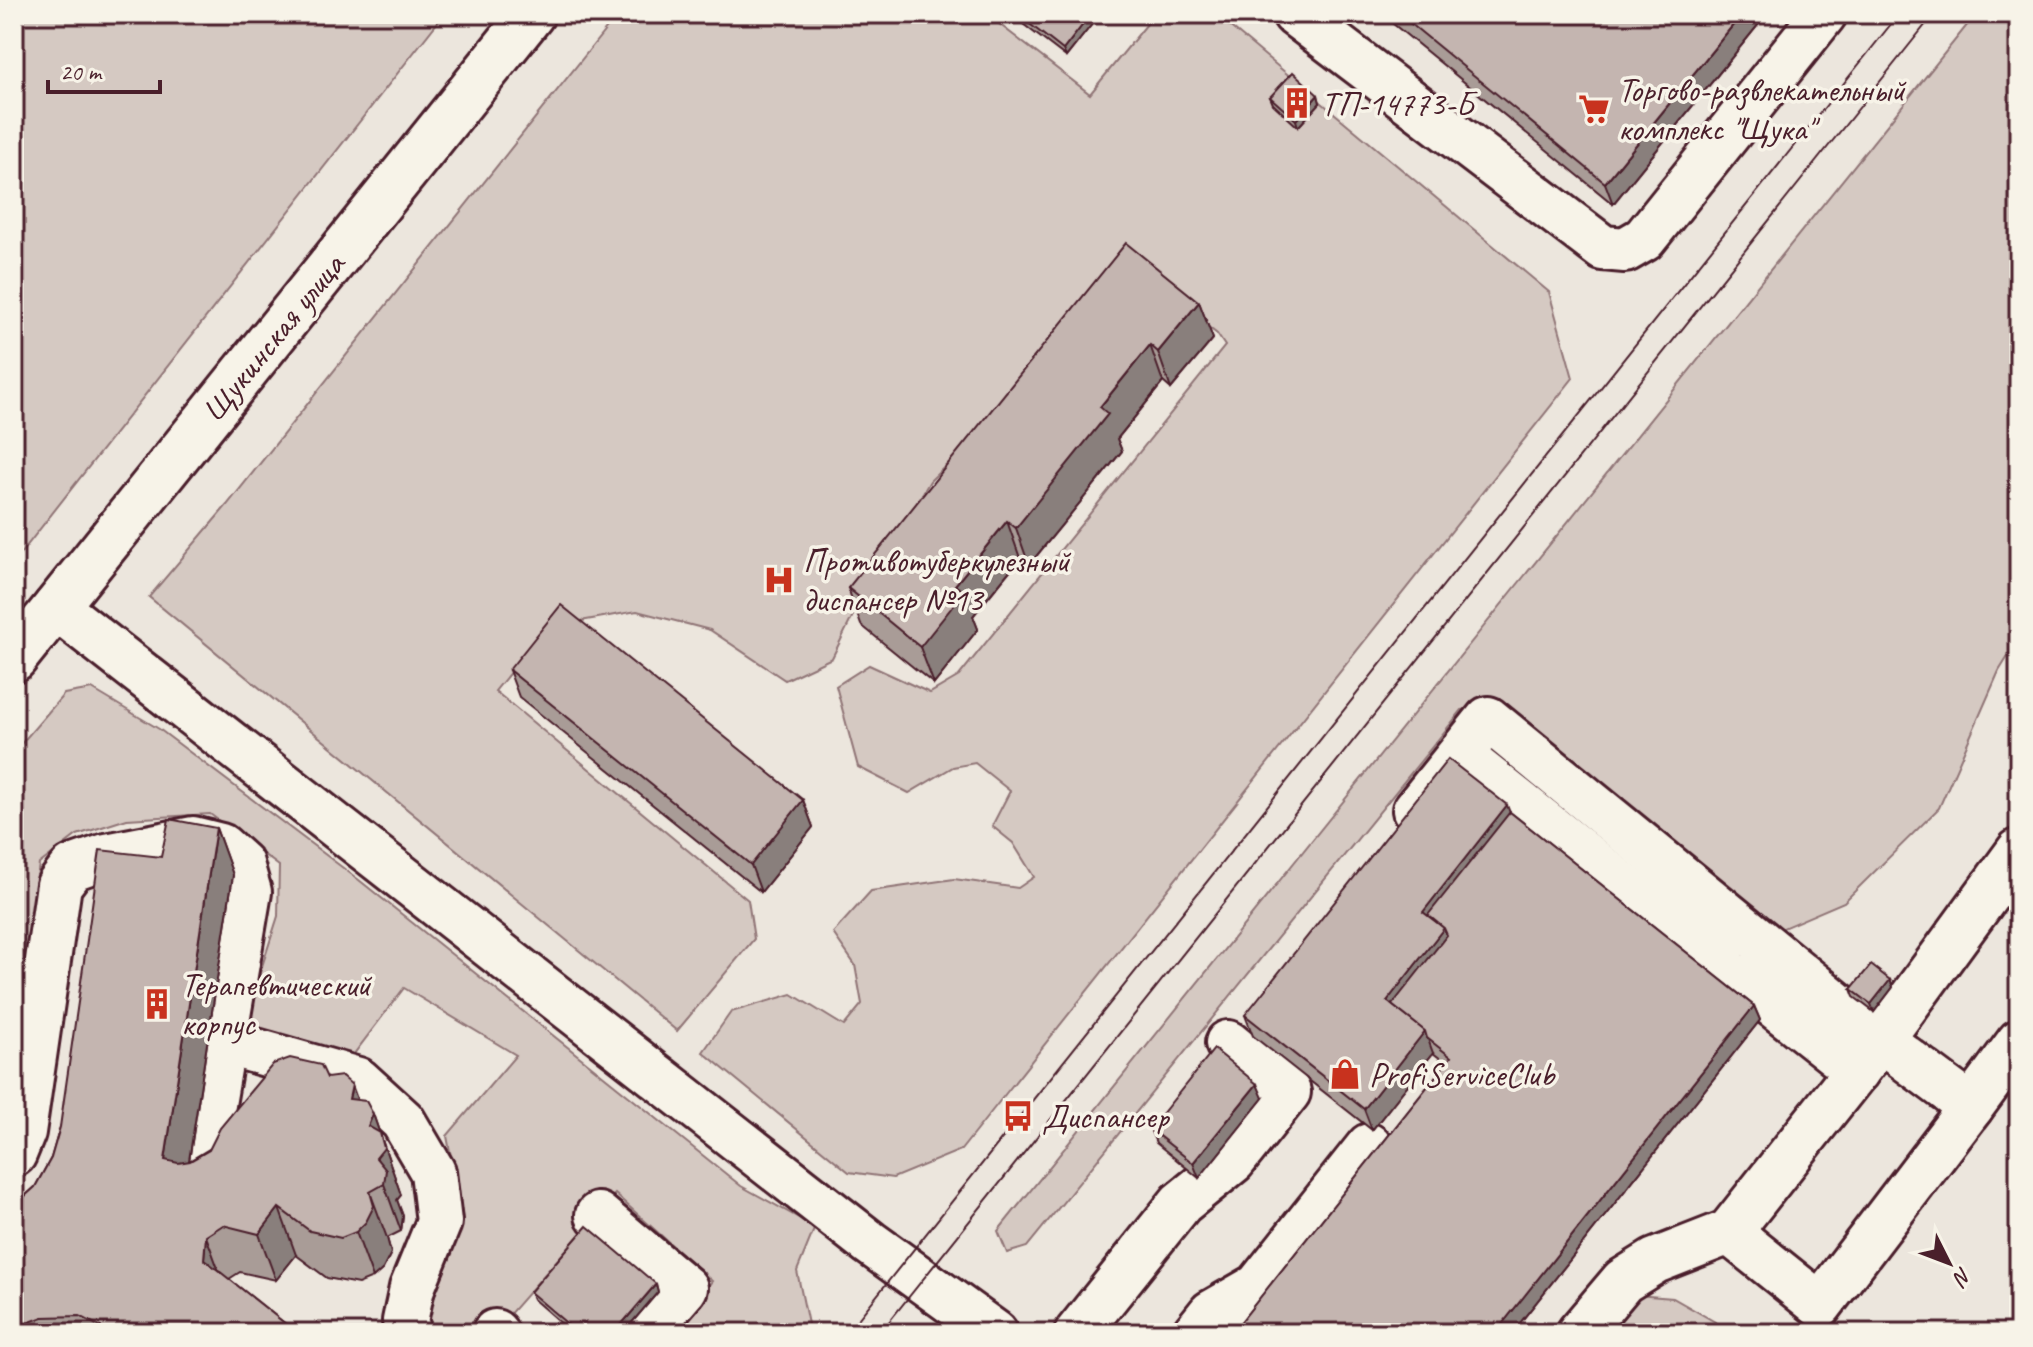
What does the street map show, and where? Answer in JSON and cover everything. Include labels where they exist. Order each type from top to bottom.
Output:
[{"type":"street","name":"Щукинская улица","points":[[14,659],[532,14]]},
{"type":"street","points":[[1295,14],[1603,248],[1625,250],[1644,239],[1824,14]]},
{"type":"street","points":[[56,607],[870,1243],[995,1333]]},
{"type":"street","points":[[1391,838],[1488,719],[1869,1055]]},
{"type":"street","points":[[1460,755],[1730,971],[1869,1055],[1971,1107]]},
{"type":"street","points":[[14,1154],[23,1132],[59,885],[72,868],[106,856],[193,839],[221,846],[241,864],[249,892],[200,1181]]},
{"type":"street","points":[[1579,1333],[1623,1281],[1655,1261],[1729,1232],[1869,1055],[2019,851]]},
{"type":"street","points":[[224,1042],[358,1080],[403,1121],[433,1172],[439,1222],[412,1288],[405,1321],[409,1333]]},
{"type":"street","points":[[1729,1232],[1820,1305],[2019,1042]]},
{"type":"street","points":[[1077,1333],[1181,1203],[1233,1161],[1288,1092],[1228,1043]]},
{"type":"street","points":[[1195,1333],[1211,1313],[1258,1286],[1369,1146]]},
{"type":"street","points":[[598,1215],[685,1288],[646,1333]]},
{"type":"shaded area","points":[[14,14],[444,14],[14,562]]},
{"type":"shaded area","name":"Противотуберкулезный диспансер №13","points":[[618,14],[986,14],[1090,94],[1155,14],[1215,14],[1549,292],[1573,378],[961,1150],[893,1178],[849,1172],[703,1052],[731,1012],[792,994],[844,1026],[862,1004],[855,965],[833,933],[871,891],[954,879],[1018,888],[1034,877],[1013,843],[992,826],[1010,791],[975,763],[953,767],[909,793],[858,767],[836,686],[869,665],[930,693],[959,676],[1225,346],[1217,334],[1128,262],[1038,377],[930,481],[867,587],[832,658],[785,680],[710,630],[637,611],[547,627],[495,691],[748,900],[754,939],[677,1031],[149,597],[227,505]]},
{"type":"shaded area","points":[[1976,14],[2019,14],[2019,639],[1999,671],[1939,808],[1844,902],[1769,934],[1484,708],[1462,710],[1027,1247],[1007,1253],[998,1231]]},
{"type":"shaded area","points":[[92,689],[159,729],[359,880],[741,1186],[815,1227],[797,1271],[809,1329],[805,1333],[670,1333],[712,1281],[615,1194],[493,1333],[419,1333],[463,1219],[447,1136],[516,1055],[404,988],[347,1063],[242,1029],[278,916],[279,866],[210,814],[127,819],[77,835],[39,864],[14,1038],[14,752],[64,694]]},
{"type":"shaded area","points":[[1636,1295],[1673,1298],[1731,1331],[1749,1326],[1757,1333],[1605,1333]]},
{"type":"building","points":[[1017,14],[1091,14],[1063,50]]},
{"type":"building","name":"Торгово-развлекательный комплекс \"Щука\"","points":[[1399,14],[1742,14],[1605,183]]},
{"type":"building","name":"ТП-14773-Б","points":[[1293,72],[1318,95],[1296,120],[1270,97]]},
{"type":"building","points":[[1126,243],[1199,302],[1158,352],[1150,345],[1100,407],[1108,414],[1016,528],[1007,521],[955,585],[964,592],[920,647],[848,588]]},
{"type":"building","points":[[561,605],[803,800],[751,865],[509,670]]},
{"type":"building","points":[[1448,759],[1507,805],[1423,912],[1444,928],[1387,1001],[1425,1031],[1364,1109],[1245,1015]]},
{"type":"building","points":[[1510,812],[1754,1006],[1495,1333],[1232,1333],[1451,1057],[1392,1005],[1447,935],[1444,928],[1428,915]]},
{"type":"building","name":"Терапевтический корпус","points":[[169,819],[216,828],[165,1160],[178,1163],[190,1161],[209,1150],[220,1128],[273,1064],[290,1058],[321,1065],[327,1078],[342,1076],[352,1085],[349,1099],[366,1101],[373,1114],[368,1126],[380,1133],[384,1148],[376,1158],[386,1170],[384,1184],[370,1192],[374,1206],[366,1222],[356,1232],[341,1238],[310,1231],[279,1208],[259,1234],[223,1225],[206,1236],[204,1259],[297,1333],[112,1333],[80,1316],[43,1317],[14,1328],[14,1206],[35,1187],[51,1158],[60,1127],[100,850],[161,857]]},
{"type":"building","points":[[1871,965],[1890,980],[1871,1004],[1851,989]]},
{"type":"building","points":[[1214,1049],[1257,1084],[1193,1163],[1150,1129]]},
{"type":"building","points":[[587,1226],[656,1284],[614,1333],[578,1333],[530,1292]]},
{"type":"tram line","points":[[847,1333],[1899,14]]},
{"type":"tram line","points":[[880,1333],[1934,14]]},
{"type":"railway","points":[[2011,1333],[2019,1322]]},
{"type":"place","name":"ТП-14773-Б","points":[[1297,103]]},
{"type":"place","name":"Торгово-развлекательный комплекс \"Щука\"","points":[[1594,109]]},
{"type":"place","name":"Противотуберкулезный диспансер №13","points":[[779,580]]},
{"type":"place","name":"Терапевтический корпус","points":[[157,1004]]},
{"type":"place","name":"ProfiServiceClub","points":[[1345,1074]]},
{"type":"place","name":"Диспансер","points":[[1018,1116]]}]
